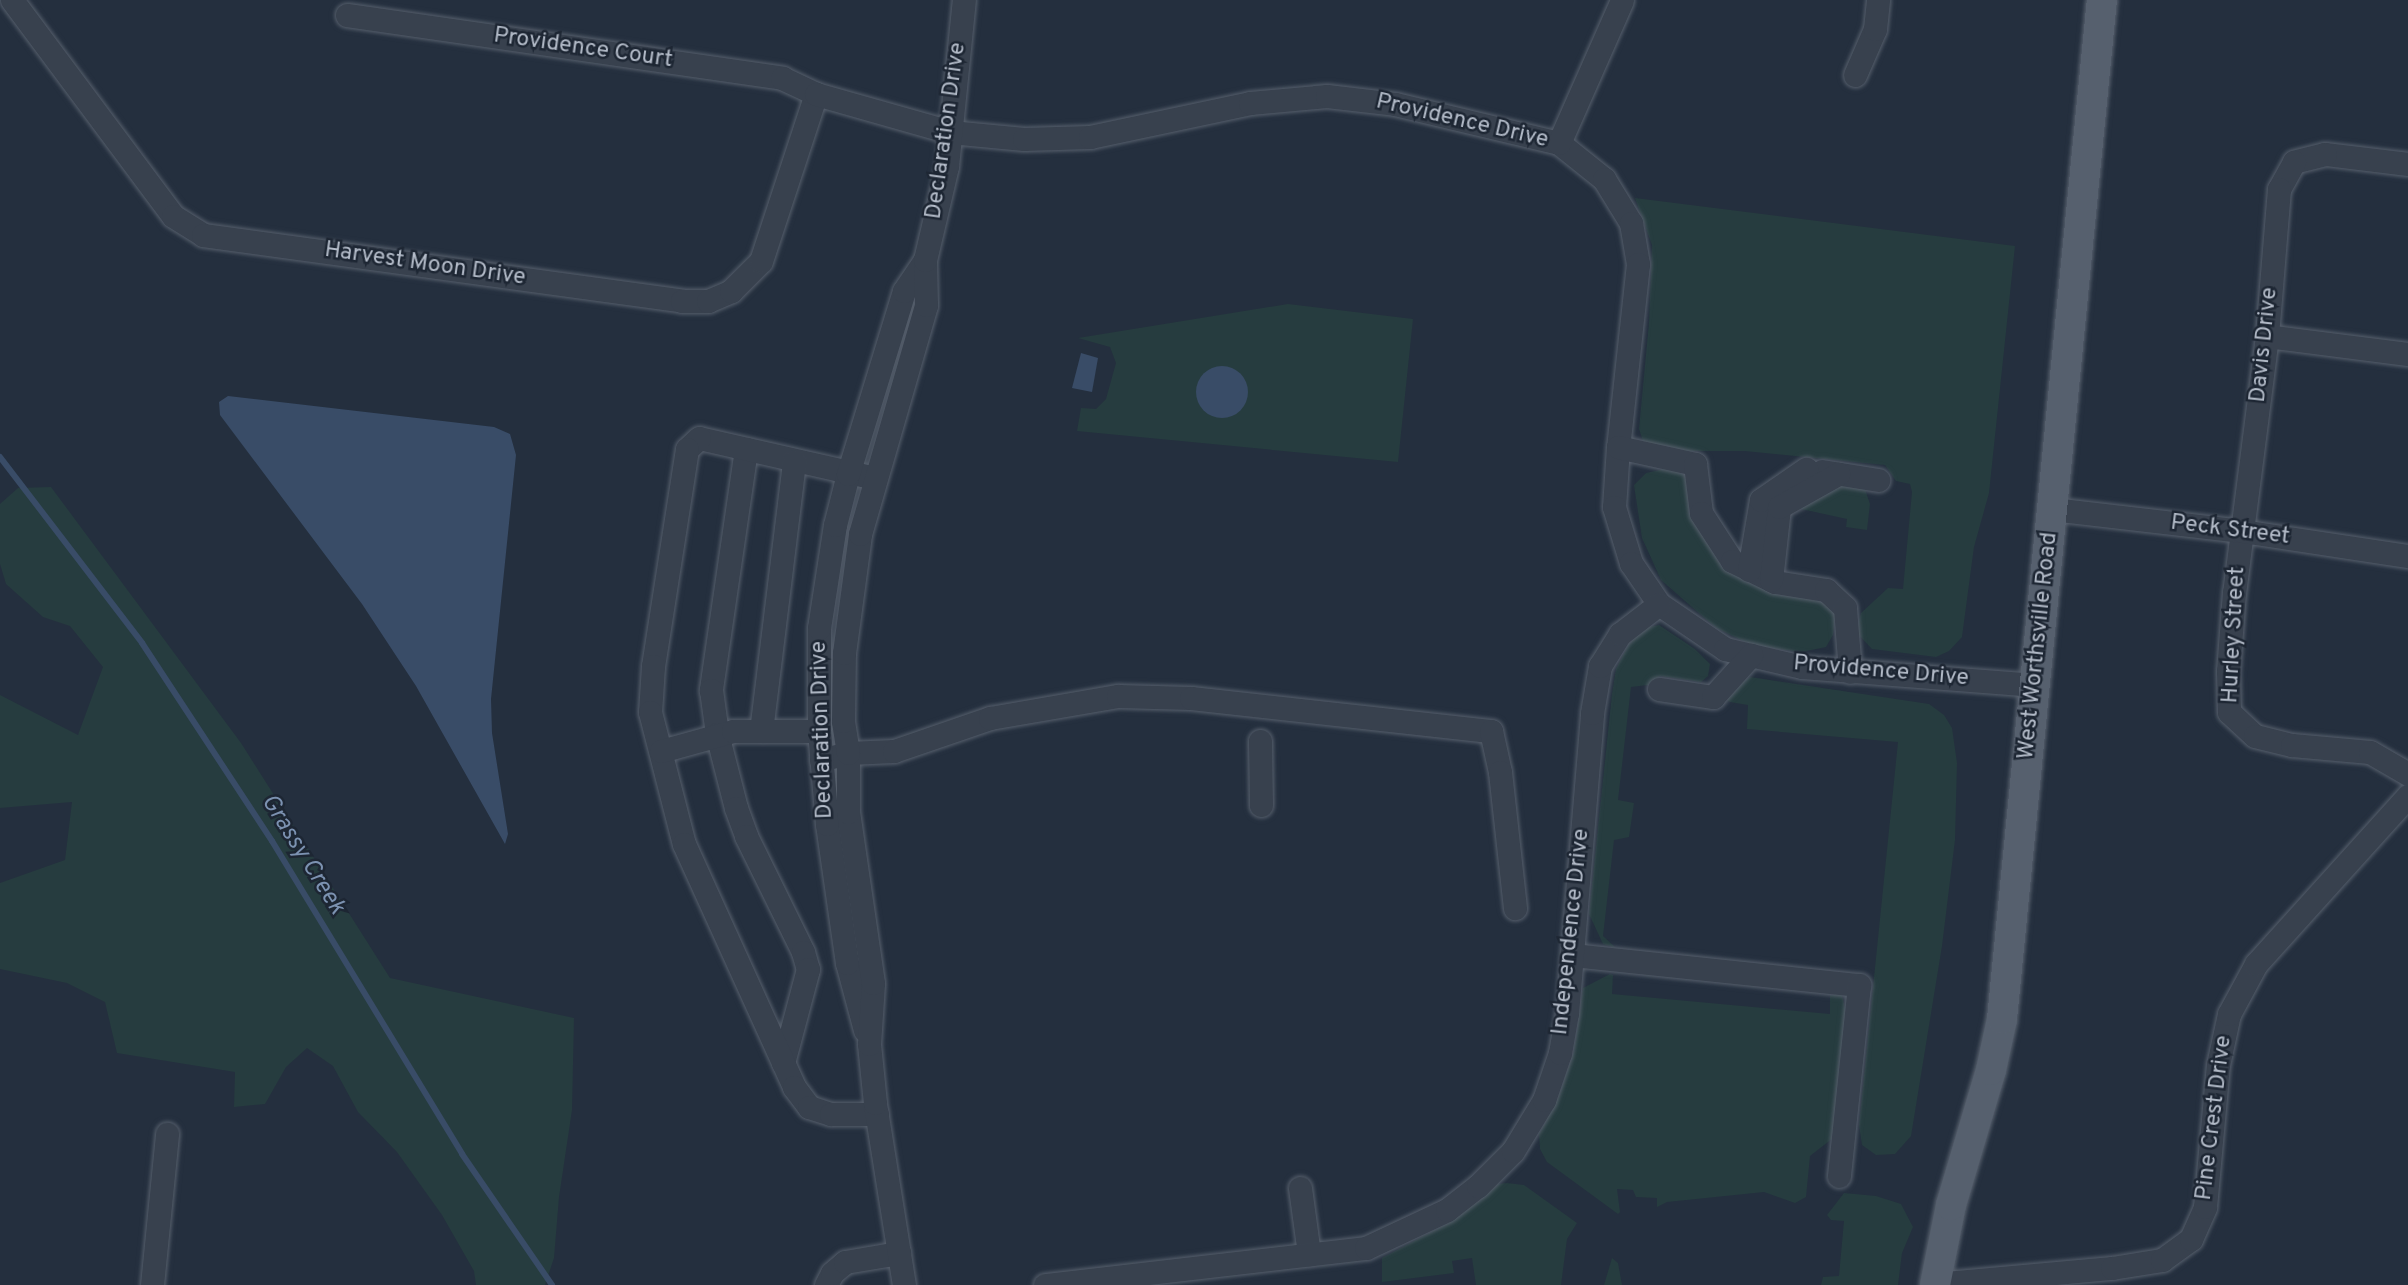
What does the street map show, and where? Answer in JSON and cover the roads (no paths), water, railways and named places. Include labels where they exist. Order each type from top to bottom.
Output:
[{"type":"main road","name":"West Worthsville Road","points":[[1935,1284],[1951,1205],[1991,1070],[2001,1019],[2102,0]]},
{"type":"street","name":"Harvest Moon Drive","points":[[12,0],[173,216],[203,235],[682,301],[708,301],[731,291],[761,261],[816,94]]},
{"type":"street","name":"Declaration Drive","points":[[904,1285],[877,1114],[870,1044],[873,983],[848,812],[848,753],[843,721],[849,598],[860,534],[926,305],[925,260],[947,166],[964,0]]},
{"type":"street","points":[[1559,144],[1622,0]]},
{"type":"street","points":[[1855,75],[1875,29],[1878,0]]},
{"type":"street","name":"Providence Court","points":[[347,15],[782,78],[816,94]]},
{"type":"street","name":"Providence Drive","points":[[816,94],[950,132],[1024,139],[1090,137],[1250,103],[1326,96],[1395,104],[1559,144],[1604,179],[1631,223],[1638,264],[1614,508],[1632,563],[1659,604],[1725,649],[1802,667],[2035,685]]},
{"type":"street","name":"Davis Drive","points":[[2242,531],[2267,336],[2279,190],[2294,162],[2325,154],[2408,164]]},
{"type":"street","name":"Declaration Drive","points":[[870,1044],[847,963],[827,824],[819,731],[819,628],[835,525],[848,474],[904,291],[925,260]]},
{"type":"street","points":[[2267,336],[2408,354]]},
{"type":"street","points":[[875,478],[699,438],[687,449],[653,666],[650,712],[684,844],[794,1087],[809,1107],[831,1114],[877,1114]]},
{"type":"street","points":[[1618,447],[1695,464],[1702,513],[1732,561],[1759,575],[1826,590],[1845,608],[1850,672]]},
{"type":"street","points":[[746,449],[711,690],[717,734],[746,836],[803,952],[808,969],[783,1063]]},
{"type":"street","points":[[761,731],[794,461]]},
{"type":"street","points":[[1759,575],[1761,500],[1813,470],[1878,480]]},
{"type":"street","points":[[1759,575],[1780,507],[1813,470]]},
{"type":"street","name":"Peck Street","points":[[2052,509],[2242,531],[2408,556]]},
{"type":"street","name":"Hurley Street","points":[[2242,531],[2228,671],[2229,712],[2255,736],[2292,745],[2370,752],[2408,774]]},
{"type":"street","name":"Independence Drive","points":[[1045,1285],[1366,1248],[1447,1210],[1478,1186],[1513,1151],[1544,1100],[1560,1053],[1572,955],[1592,713],[1600,666],[1620,634],[1659,604]]},
{"type":"street","points":[[1659,689],[1713,697],[1751,655]]},
{"type":"street","points":[[821,760],[848,753],[894,751],[990,718],[1118,696],[1191,698],[1492,732],[1500,772],[1515,908]]},
{"type":"street","points":[[1017,697],[1038,709]]},
{"type":"street","points":[[661,751],[733,731],[819,731]]},
{"type":"street","points":[[1260,741],[1261,806]]},
{"type":"street","name":"Pine Crest Drive","points":[[1935,1284],[2085,1271],[2162,1260],[2191,1239],[2205,1207],[2218,1065],[2229,1014],[2256,964],[2408,796]]},
{"type":"street","points":[[1572,955],[1859,985],[1839,1176]]},
{"type":"street","points":[[152,1285],[167,1134]]},
{"type":"street","points":[[1300,1188],[1309,1254]]},
{"type":"street","points":[[826,1285],[832,1273],[845,1262],[899,1253]]},
{"type":"water","points":[[1081,353],[1098,358],[1092,392],[1072,388]]},
{"type":"water","points":[[1222,366],[1241,373],[1248,392],[1241,411],[1222,418],[1203,411],[1196,392],[1203,373]]},
{"type":"water","points":[[228,396],[494,427],[510,434],[516,455],[491,699],[492,733],[508,834],[505,844],[416,686],[362,604],[220,415],[219,402]]},
{"type":"waterway","name":"Grassy Creek","points":[[0,457],[142,643],[272,841],[462,1154],[552,1285]]}]
